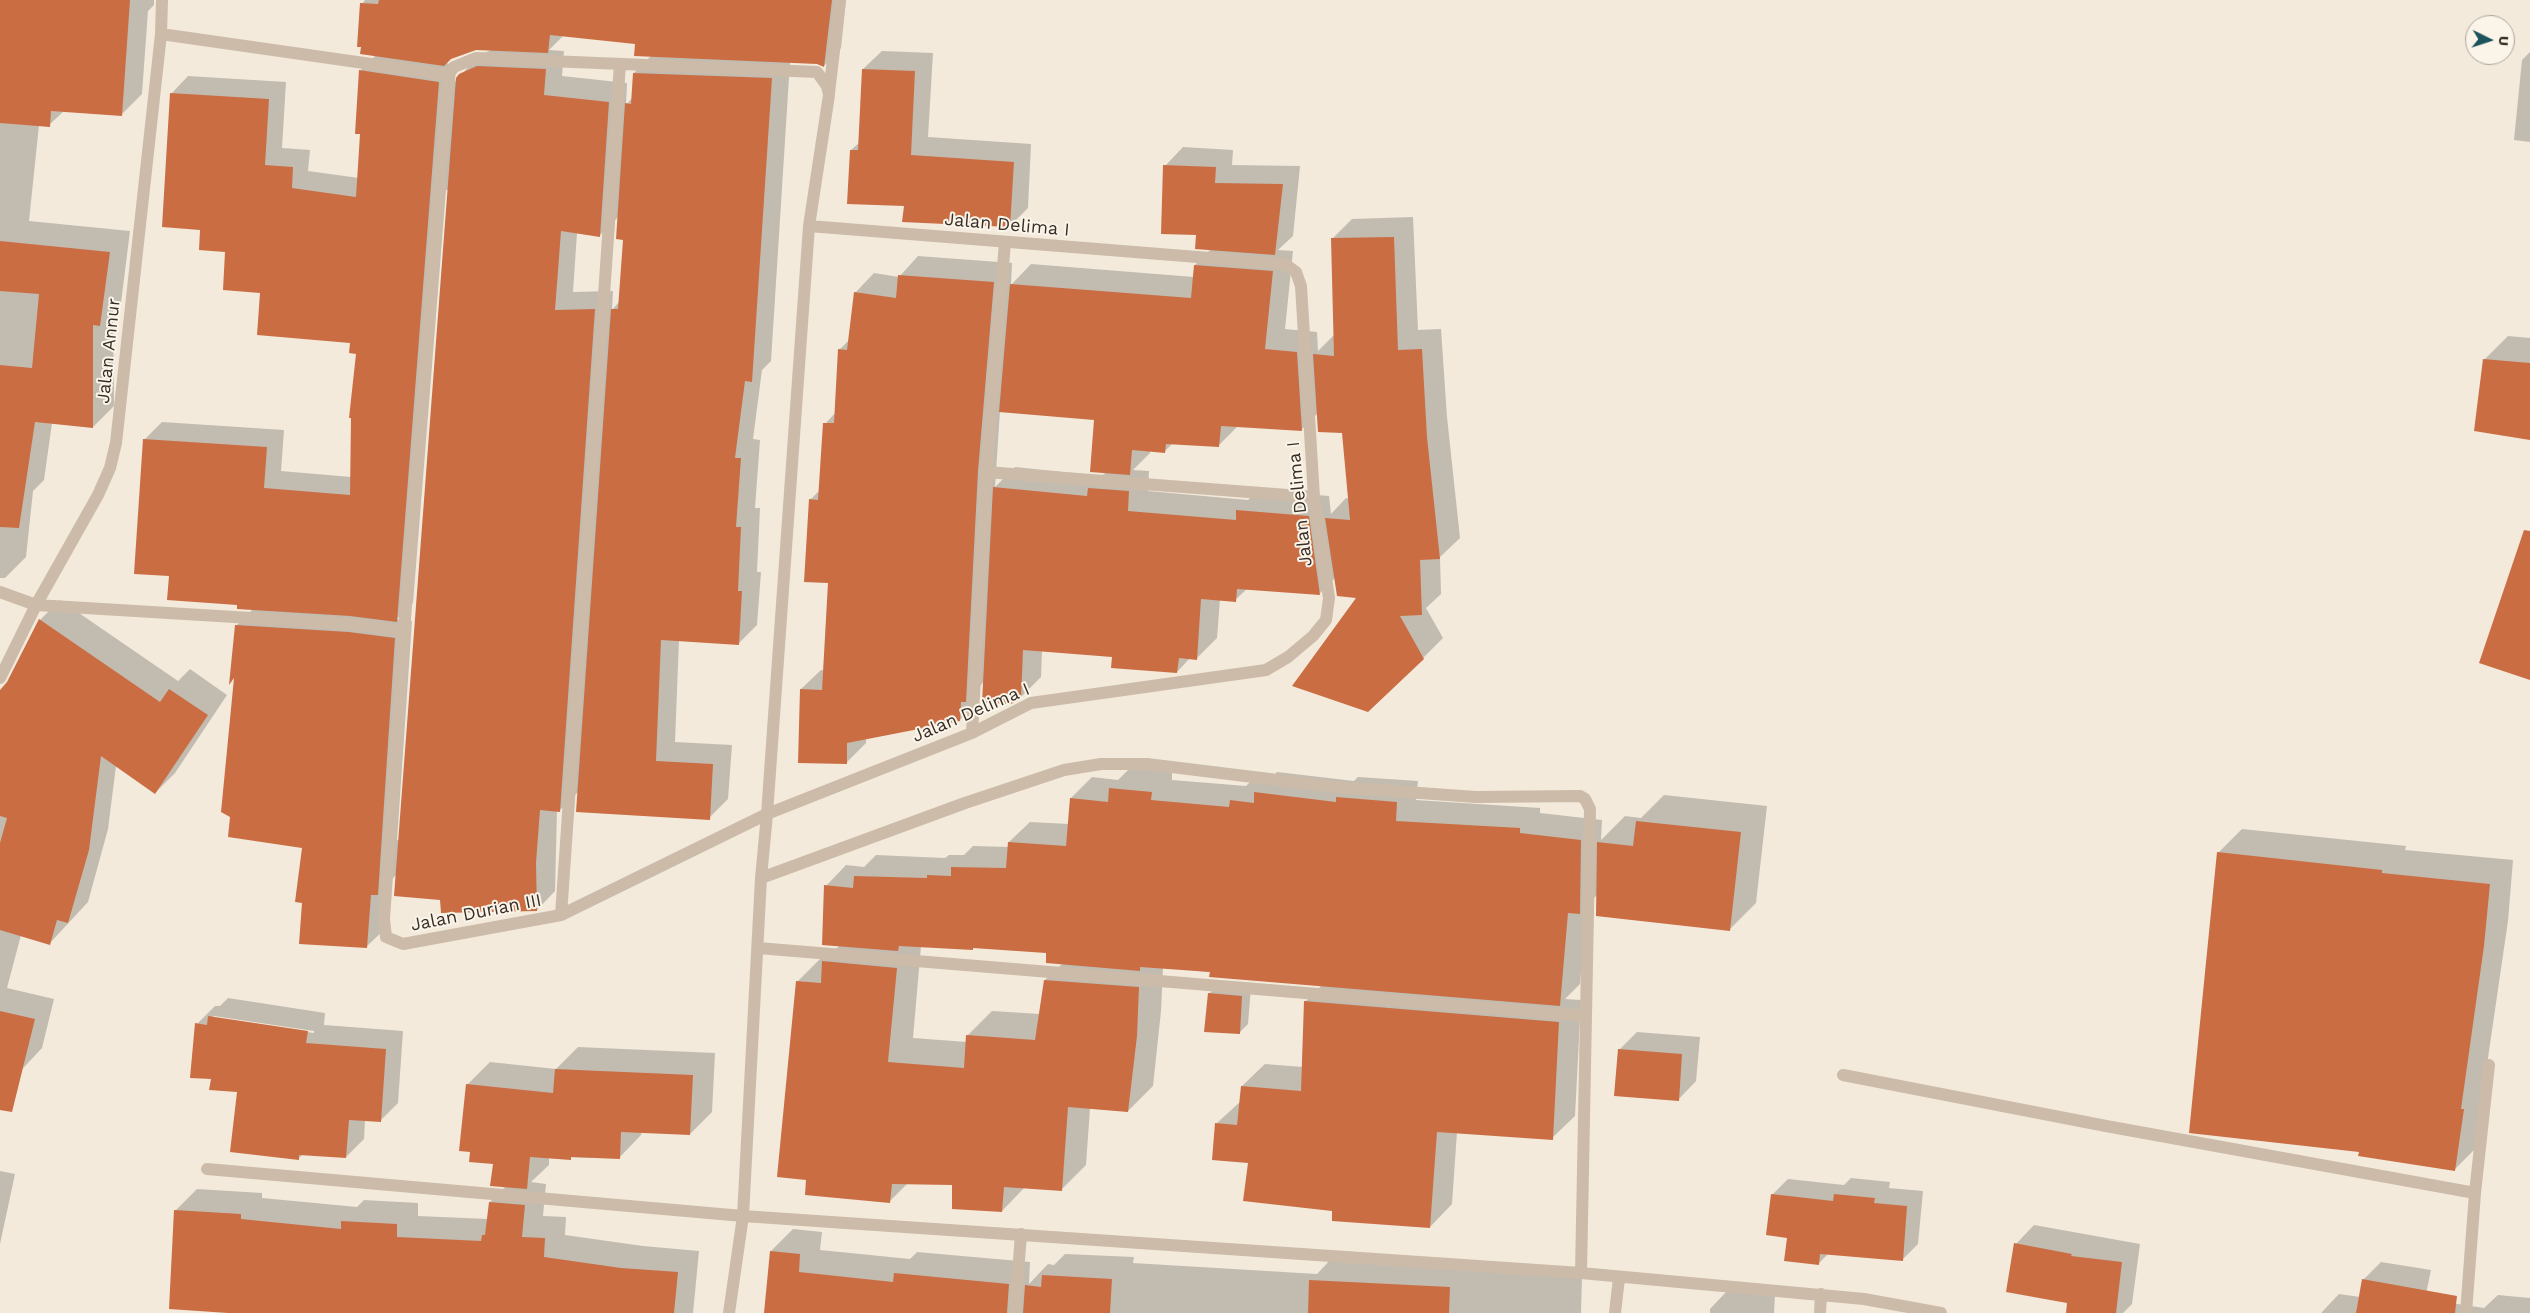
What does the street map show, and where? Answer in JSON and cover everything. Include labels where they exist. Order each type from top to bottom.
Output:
[{"type":"street","name":"Jalan Annur","points":[[0,678],[36,605],[98,496],[110,468],[116,443],[161,34],[162,0]]},
{"type":"street","points":[[729,1313],[743,1216],[761,878],[808,226],[829,95],[840,0]]},
{"type":"street","points":[[161,34],[448,75]]},
{"type":"street","points":[[0,592],[36,605],[350,624],[404,631],[448,75],[454,67],[476,58],[817,72],[823,79],[829,95]]},
{"type":"street","points":[[561,915],[620,64]]},
{"type":"street","name":"Jalan Delima I","points":[[767,814],[972,733],[1030,704],[1266,670],[1288,657],[1313,636],[1326,620],[1329,598],[1314,497],[1300,286],[1296,272],[1285,264],[808,226]]},
{"type":"street","points":[[972,733],[986,472],[1005,242]]},
{"type":"street","points":[[986,472],[1314,497]]},
{"type":"street","name":"Jalan Durian III","points":[[404,631],[384,919],[386,937],[403,944],[561,915],[767,814]]},
{"type":"street","points":[[761,878],[965,803],[1064,770],[1101,764],[1147,764],[1335,787],[1476,797],[1580,796],[1585,799],[1590,809],[1581,1274]]},
{"type":"street","points":[[758,948],[1585,1016]]},
{"type":"street","points":[[2466,1313],[2475,1193],[2489,1065]]},
{"type":"street","points":[[1843,1075],[2106,1126],[2475,1193]]},
{"type":"street","points":[[207,1169],[743,1216],[1581,1274],[1821,1294],[1864,1299],[1942,1313]]},
{"type":"street","points":[[1015,1313],[1021,1234]]},
{"type":"street","points":[[1615,1313],[1619,1278]]},
{"type":"street","points":[[1820,1313],[1821,1294]]},
{"type":"building","points":[[0,0],[130,0],[122,116],[51,111],[50,127],[0,123]]},
{"type":"building","points":[[379,0],[832,0],[824,67],[817,64],[634,56],[635,44],[550,35],[548,53],[476,50],[451,59],[444,66],[360,54],[361,47],[357,47],[360,3],[378,4]]},
{"type":"building","points":[[477,66],[546,69],[544,95],[609,102],[600,237],[561,231],[555,310],[595,309],[560,812],[540,810],[536,863],[537,911],[441,913],[440,900],[394,896],[456,78],[459,74]]},
{"type":"building","points":[[862,69],[915,71],[911,155],[1014,162],[1010,227],[902,222],[904,206],[847,204],[850,150],[858,150]]},
{"type":"building","points":[[359,70],[439,82],[397,622],[350,616],[237,609],[237,605],[167,600],[169,576],[134,574],[143,439],[267,447],[264,488],[350,495],[351,418],[349,418],[356,354],[349,353],[350,343],[257,335],[260,293],[223,290],[225,252],[199,250],[200,230],[162,227],[170,93],[269,99],[265,165],[293,167],[292,188],[356,197],[360,134],[355,134]]},
{"type":"building","points":[[633,73],[772,78],[752,382],[745,381],[735,458],[741,458],[736,527],[741,527],[738,591],[742,591],[739,645],[661,640],[656,761],[713,764],[710,820],[576,812],[611,309],[618,309],[623,240],[616,239],[625,103],[631,104]]},
{"type":"building","points":[[1163,165],[1216,167],[1215,183],[1283,184],[1275,255],[1195,249],[1196,235],[1161,234]]},
{"type":"building","points":[[1394,237],[1398,350],[1422,349],[1427,437],[1440,559],[1420,560],[1422,615],[1400,616],[1424,659],[1368,712],[1292,686],[1356,598],[1337,596],[1325,518],[1350,520],[1342,433],[1318,432],[1313,354],[1334,356],[1331,238]]},
{"type":"building","points":[[0,241],[110,252],[100,326],[93,325],[93,428],[35,422],[19,528],[0,527],[0,365],[32,368],[39,294],[0,291]]},
{"type":"building","points":[[1194,265],[1273,271],[1265,349],[1297,352],[1302,431],[1221,426],[1219,447],[1166,444],[1165,453],[1132,450],[1130,475],[1090,472],[1094,420],[999,412],[1010,284],[1191,298]]},
{"type":"building","points":[[898,275],[994,282],[978,471],[966,702],[961,702],[960,721],[847,743],[847,764],[798,763],[800,689],[822,690],[828,583],[804,582],[809,499],[818,500],[823,423],[834,423],[838,349],[847,350],[854,292],[896,298]]},
{"type":"building","points":[[2483,359],[2530,363],[2530,440],[2474,431]]},
{"type":"building","points":[[993,487],[1087,496],[1088,488],[1129,491],[1128,511],[1236,520],[1236,510],[1309,516],[1320,595],[1237,589],[1236,602],[1201,599],[1197,660],[1179,658],[1177,673],[1111,668],[1112,657],[1023,650],[1021,699],[1011,704],[982,703]]},
{"type":"building","points":[[2524,530],[2530,531],[2530,680],[2479,663]]},
{"type":"building","points":[[39,619],[160,702],[169,689],[208,715],[155,794],[101,756],[89,850],[68,923],[57,920],[50,945],[0,930],[0,843],[7,818],[0,816],[0,690],[7,682]]},
{"type":"building","points":[[235,625],[349,632],[395,638],[378,895],[371,895],[367,948],[299,944],[302,903],[295,902],[302,848],[228,837],[230,817],[221,812],[234,678],[229,685]]},
{"type":"building","points":[[1109,788],[1152,792],[1151,800],[1229,807],[1230,800],[1254,803],[1254,792],[1336,802],[1336,797],[1397,802],[1396,821],[1520,828],[1520,833],[1581,840],[1580,914],[1568,913],[1560,1006],[1209,977],[1210,972],[1140,967],[1140,971],[1046,963],[1046,953],[973,948],[973,950],[899,946],[898,951],[822,945],[824,885],[853,888],[854,876],[927,878],[927,875],[951,876],[951,867],[1006,868],[1008,842],[1066,846],[1070,798],[1108,802]]},
{"type":"building","points":[[1636,821],[1741,832],[1730,931],[1596,916],[1597,842],[1633,846]]},
{"type":"building","points":[[2217,852],[2382,870],[2382,873],[2490,884],[2484,946],[2461,1109],[2464,1109],[2455,1171],[2358,1156],[2359,1152],[2189,1133]]},
{"type":"building","points":[[822,961],[897,968],[888,1062],[964,1068],[966,1035],[1035,1040],[1044,980],[1139,987],[1137,1036],[1128,1112],[1068,1107],[1062,1191],[1004,1187],[1002,1212],[952,1209],[952,1185],[892,1184],[890,1203],[805,1195],[806,1180],[777,1177],[796,981],[821,983]]},
{"type":"building","points":[[1208,993],[1242,996],[1240,1034],[1204,1032]]},
{"type":"building","points":[[1304,1001],[1559,1022],[1553,1140],[1437,1132],[1430,1228],[1332,1221],[1332,1211],[1243,1201],[1248,1163],[1212,1160],[1215,1123],[1237,1125],[1241,1086],[1301,1091]]},
{"type":"building","points":[[0,1011],[35,1019],[12,1112],[0,1110]]},
{"type":"building","points":[[208,1016],[308,1031],[306,1043],[386,1049],[381,1122],[349,1120],[346,1158],[299,1155],[299,1160],[230,1152],[237,1092],[209,1090],[211,1079],[190,1078],[195,1023],[207,1025]]},
{"type":"building","points":[[1618,1049],[1682,1054],[1679,1101],[1614,1096]]},
{"type":"building","points":[[555,1069],[693,1075],[690,1135],[621,1132],[620,1159],[571,1157],[571,1160],[530,1157],[527,1189],[490,1186],[493,1164],[469,1162],[470,1152],[459,1151],[466,1084],[553,1093]]},
{"type":"building","points":[[1771,1194],[1833,1201],[1834,1194],[1875,1198],[1874,1203],[1907,1206],[1903,1261],[1820,1254],[1819,1265],[1784,1261],[1787,1238],[1766,1235]]},
{"type":"building","points":[[489,1202],[525,1205],[522,1237],[545,1238],[544,1257],[621,1268],[678,1272],[674,1313],[228,1313],[169,1309],[174,1210],[241,1214],[241,1219],[341,1229],[341,1221],[397,1224],[397,1237],[481,1241],[482,1235],[485,1235]]},
{"type":"building","points":[[2014,1243],[2072,1254],[2071,1256],[2122,1262],[2116,1313],[2066,1313],[2067,1303],[2006,1292]]},
{"type":"building","points":[[770,1251],[800,1254],[799,1272],[893,1282],[894,1273],[1009,1284],[1007,1313],[764,1313]]},
{"type":"building","points":[[1042,1275],[1112,1279],[1110,1313],[1023,1313],[1025,1285],[1041,1287]]},
{"type":"building","points":[[2362,1279],[2457,1296],[2455,1313],[2356,1313]]},
{"type":"building","points":[[1309,1280],[1450,1287],[1449,1313],[1308,1313]]}]
